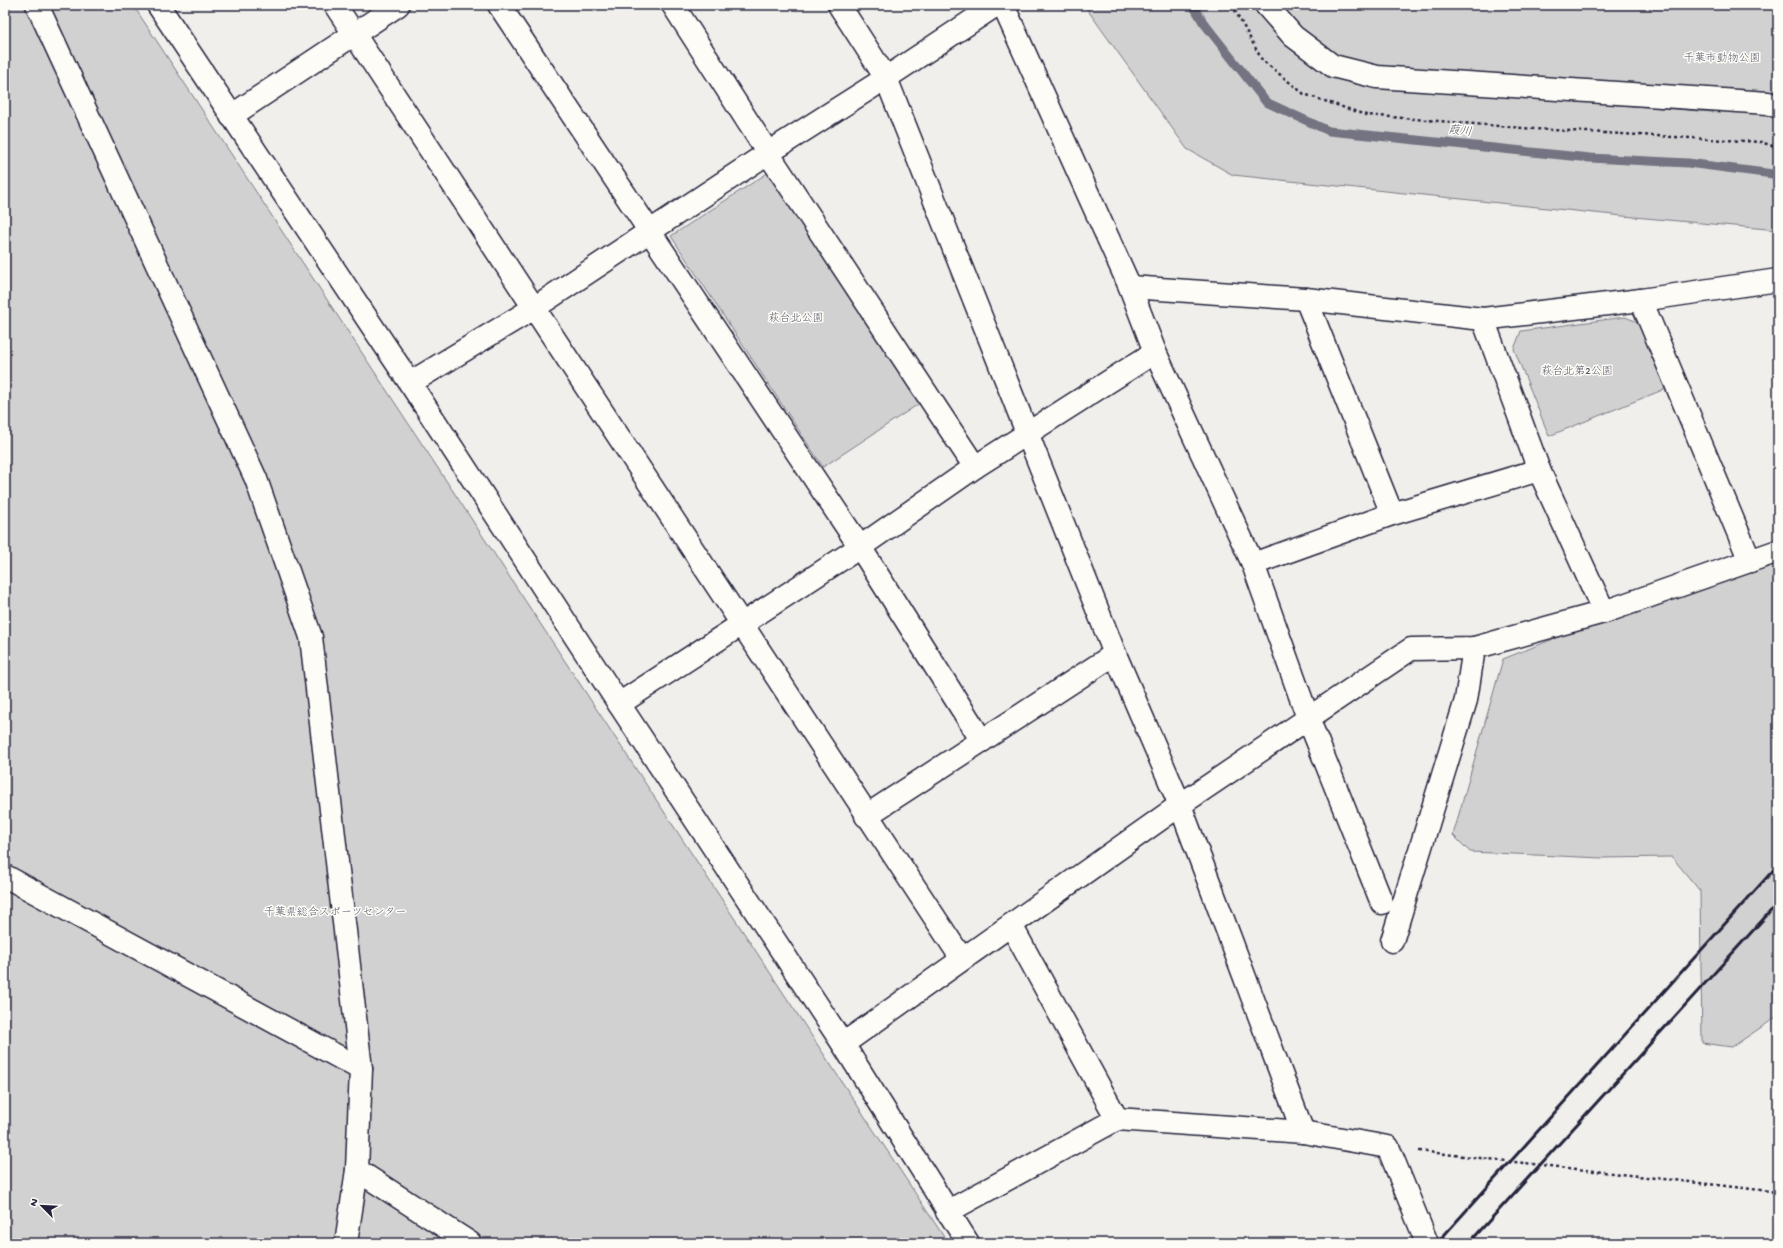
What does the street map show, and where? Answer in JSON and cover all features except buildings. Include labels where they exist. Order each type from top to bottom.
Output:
[{"type":"street","points":[[37,5],[256,479],[311,637],[361,1070],[357,1170],[346,1243]]},
{"type":"street","points":[[158,5],[410,383],[618,704],[843,1044],[947,1212],[968,1243]]},
{"type":"street","points":[[334,5],[866,816],[962,959]]},
{"type":"street","points":[[231,116],[398,5]]},
{"type":"street","points":[[499,5],[651,231],[860,547],[982,741]]},
{"type":"street","points":[[673,5],[768,153],[975,467]]},
{"type":"street","points":[[839,5],[886,78],[1029,434],[1115,654],[1180,804],[1303,1132]]},
{"type":"street","points":[[410,383],[534,308],[768,153],[886,78],[996,5]]},
{"type":"street","points":[[1003,5],[1130,287],[1156,352],[1253,564],[1308,718],[1382,903]]},
{"type":"street","points":[[1266,5],[1293,36],[1333,66],[1377,77],[1768,103],[1778,107]]},
{"type":"street","points":[[1130,287],[1306,299],[1483,319],[1641,300],[1778,280]]},
{"type":"street","points":[[1306,299],[1392,514]]},
{"type":"street","points":[[1641,300],[1750,561]]},
{"type":"street","points":[[1483,319],[1539,470],[1604,612]]},
{"type":"street","points":[[618,704],[860,547],[975,467],[1156,352]]},
{"type":"street","points":[[1253,564],[1392,514],[1539,470]]},
{"type":"street","points":[[843,1044],[1180,804],[1411,649],[1474,648],[1604,612],[1778,551]]},
{"type":"street","points":[[1392,941],[1466,700],[1474,648]]},
{"type":"street","points":[[866,816],[1115,654]]},
{"type":"street","points":[[5,876],[361,1070]]},
{"type":"street","points":[[1011,925],[1117,1119]]},
{"type":"street","points":[[947,1212],[1117,1119],[1303,1132],[1388,1147],[1427,1243]]},
{"type":"street","points":[[357,1170],[470,1243]]},
{"type":"path","points":[[1388,1147],[1778,1192]]},
{"type":"green space","name":"千葉県総合スポーツセンター","points":[[5,5],[133,5],[948,1243],[5,1243]]},
{"type":"green space","name":"千葉市動物公園","points":[[1084,5],[1778,5],[1778,230],[1623,216],[1233,175],[1187,149]],"holes":[[[1342,75],[1710,112],[1367,86]]]},
{"type":"green space","name":"萩台北公園","points":[[769,172],[920,403],[823,467],[671,236]]},
{"type":"green space","name":"萩台北第2公園","points":[[1625,317],[1638,322],[1665,389],[1549,436],[1514,349],[1521,331]]},
{"type":"green space","points":[[1778,550],[1778,1016],[1732,1047],[1702,1043],[1700,891],[1672,857],[1602,858],[1470,852],[1453,835],[1503,659]]},
{"type":"waterway","name":"葭川","points":[[1193,5],[1203,22],[1266,102],[1329,131],[1590,158],[1688,163],[1773,174],[1778,176]]},
{"type":"railway","points":[[1437,1243],[1778,865]]},
{"type":"railway","points":[[1469,1243],[1778,903]]}]
